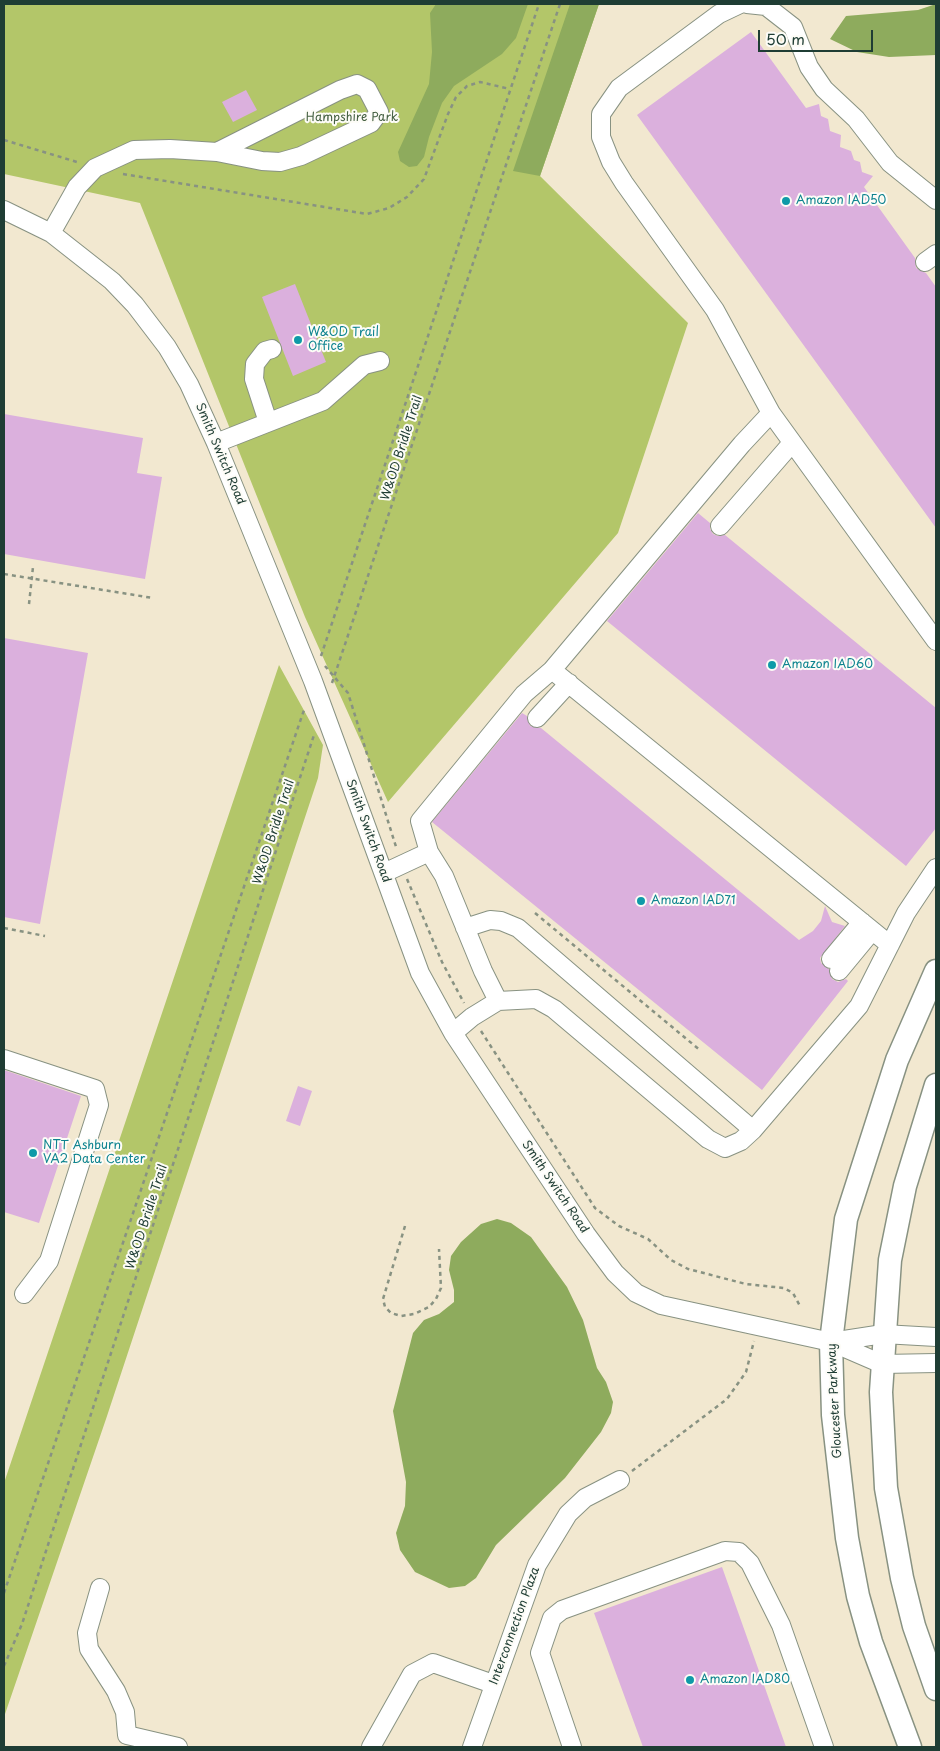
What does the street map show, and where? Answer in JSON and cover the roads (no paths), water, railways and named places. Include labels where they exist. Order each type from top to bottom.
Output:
[{"type":"main road","name":"Gloucester Parkway","points":[[910,1747],[871,1642],[858,1596],[840,1485],[833,1415],[831,1342],[846,1219],[897,1060],[936,971]]},
{"type":"main road","points":[[936,1086],[905,1186],[890,1260],[882,1364],[882,1436],[892,1529],[914,1626],[936,1689]]},
{"type":"street","points":[[740,4],[719,14],[619,88],[602,114],[601,138],[611,162],[624,183],[715,310],[771,413],[936,641]]},
{"type":"street","points":[[747,4],[766,6],[793,27],[809,67],[824,89],[856,119],[890,163],[936,200]]},
{"type":"street","points":[[51,233],[77,187],[95,168],[117,156],[134,150],[170,149],[217,152],[262,162],[280,162],[302,156],[371,124],[379,112],[367,89],[357,84],[340,90],[217,152]]},
{"type":"street","name":"Smith Switch Road","points":[[4,210],[51,233],[112,281],[135,305],[176,362],[189,384],[216,443],[313,682],[420,973],[453,1033],[586,1234],[626,1285],[650,1301],[757,1327],[831,1342],[882,1364]]},
{"type":"street","points":[[268,422],[254,379],[255,364],[265,351],[272,349]]},
{"type":"street","points":[[216,443],[323,402],[364,365],[380,361]]},
{"type":"street","points":[[498,1000],[483,971],[444,876],[429,852],[420,821],[524,694],[552,670],[742,444],[771,413]]},
{"type":"street","points":[[720,526],[792,443]]},
{"type":"street","points":[[552,670],[890,945]]},
{"type":"street","points":[[537,718],[569,683]]},
{"type":"street","points":[[384,873],[429,852]]},
{"type":"street","points":[[453,1033],[472,1016],[498,1000],[536,999],[554,1009],[708,1139],[725,1148],[741,1141],[753,1130],[859,1006],[906,913],[936,868]]},
{"type":"street","points":[[465,928],[490,920],[501,920],[518,928],[753,1130]]},
{"type":"street","points":[[835,965],[867,927]]},
{"type":"street","points":[[4,1059],[95,1090],[99,1105],[49,1261],[24,1294]]},
{"type":"street","name":"Smith Switch Road","points":[[831,1342],[883,1334],[936,1337]]},
{"type":"street","points":[[882,1364],[936,1362]]},
{"type":"street","name":"Interconnection Plaza","points":[[472,1747],[537,1565],[568,1514],[586,1498],[620,1480]]},
{"type":"street","points":[[572,1747],[540,1653],[552,1618],[562,1610],[725,1551],[739,1552],[750,1562],[781,1625],[824,1747]]},
{"type":"street","points":[[100,1588],[87,1633],[89,1649],[116,1691],[125,1712],[125,1741],[178,1747]]},
{"type":"street","points":[[371,1747],[412,1674],[433,1663],[493,1684]]},
{"type":"place","name":"Amazon IAD50","points":[[786,201]]},
{"type":"place","name":"W&OD Trail Office","points":[[298,340]]},
{"type":"place","name":"Amazon IAD60","points":[[772,665]]},
{"type":"place","name":"Amazon IAD71","points":[[641,901]]},
{"type":"place","name":"NTT Ashburn VA2 Data Center","points":[[33,1153]]},
{"type":"place","name":"Amazon IAD80","points":[[690,1680]]},
{"type":"park label","name":"Hampshire Park","points":[[352,118]]}]
